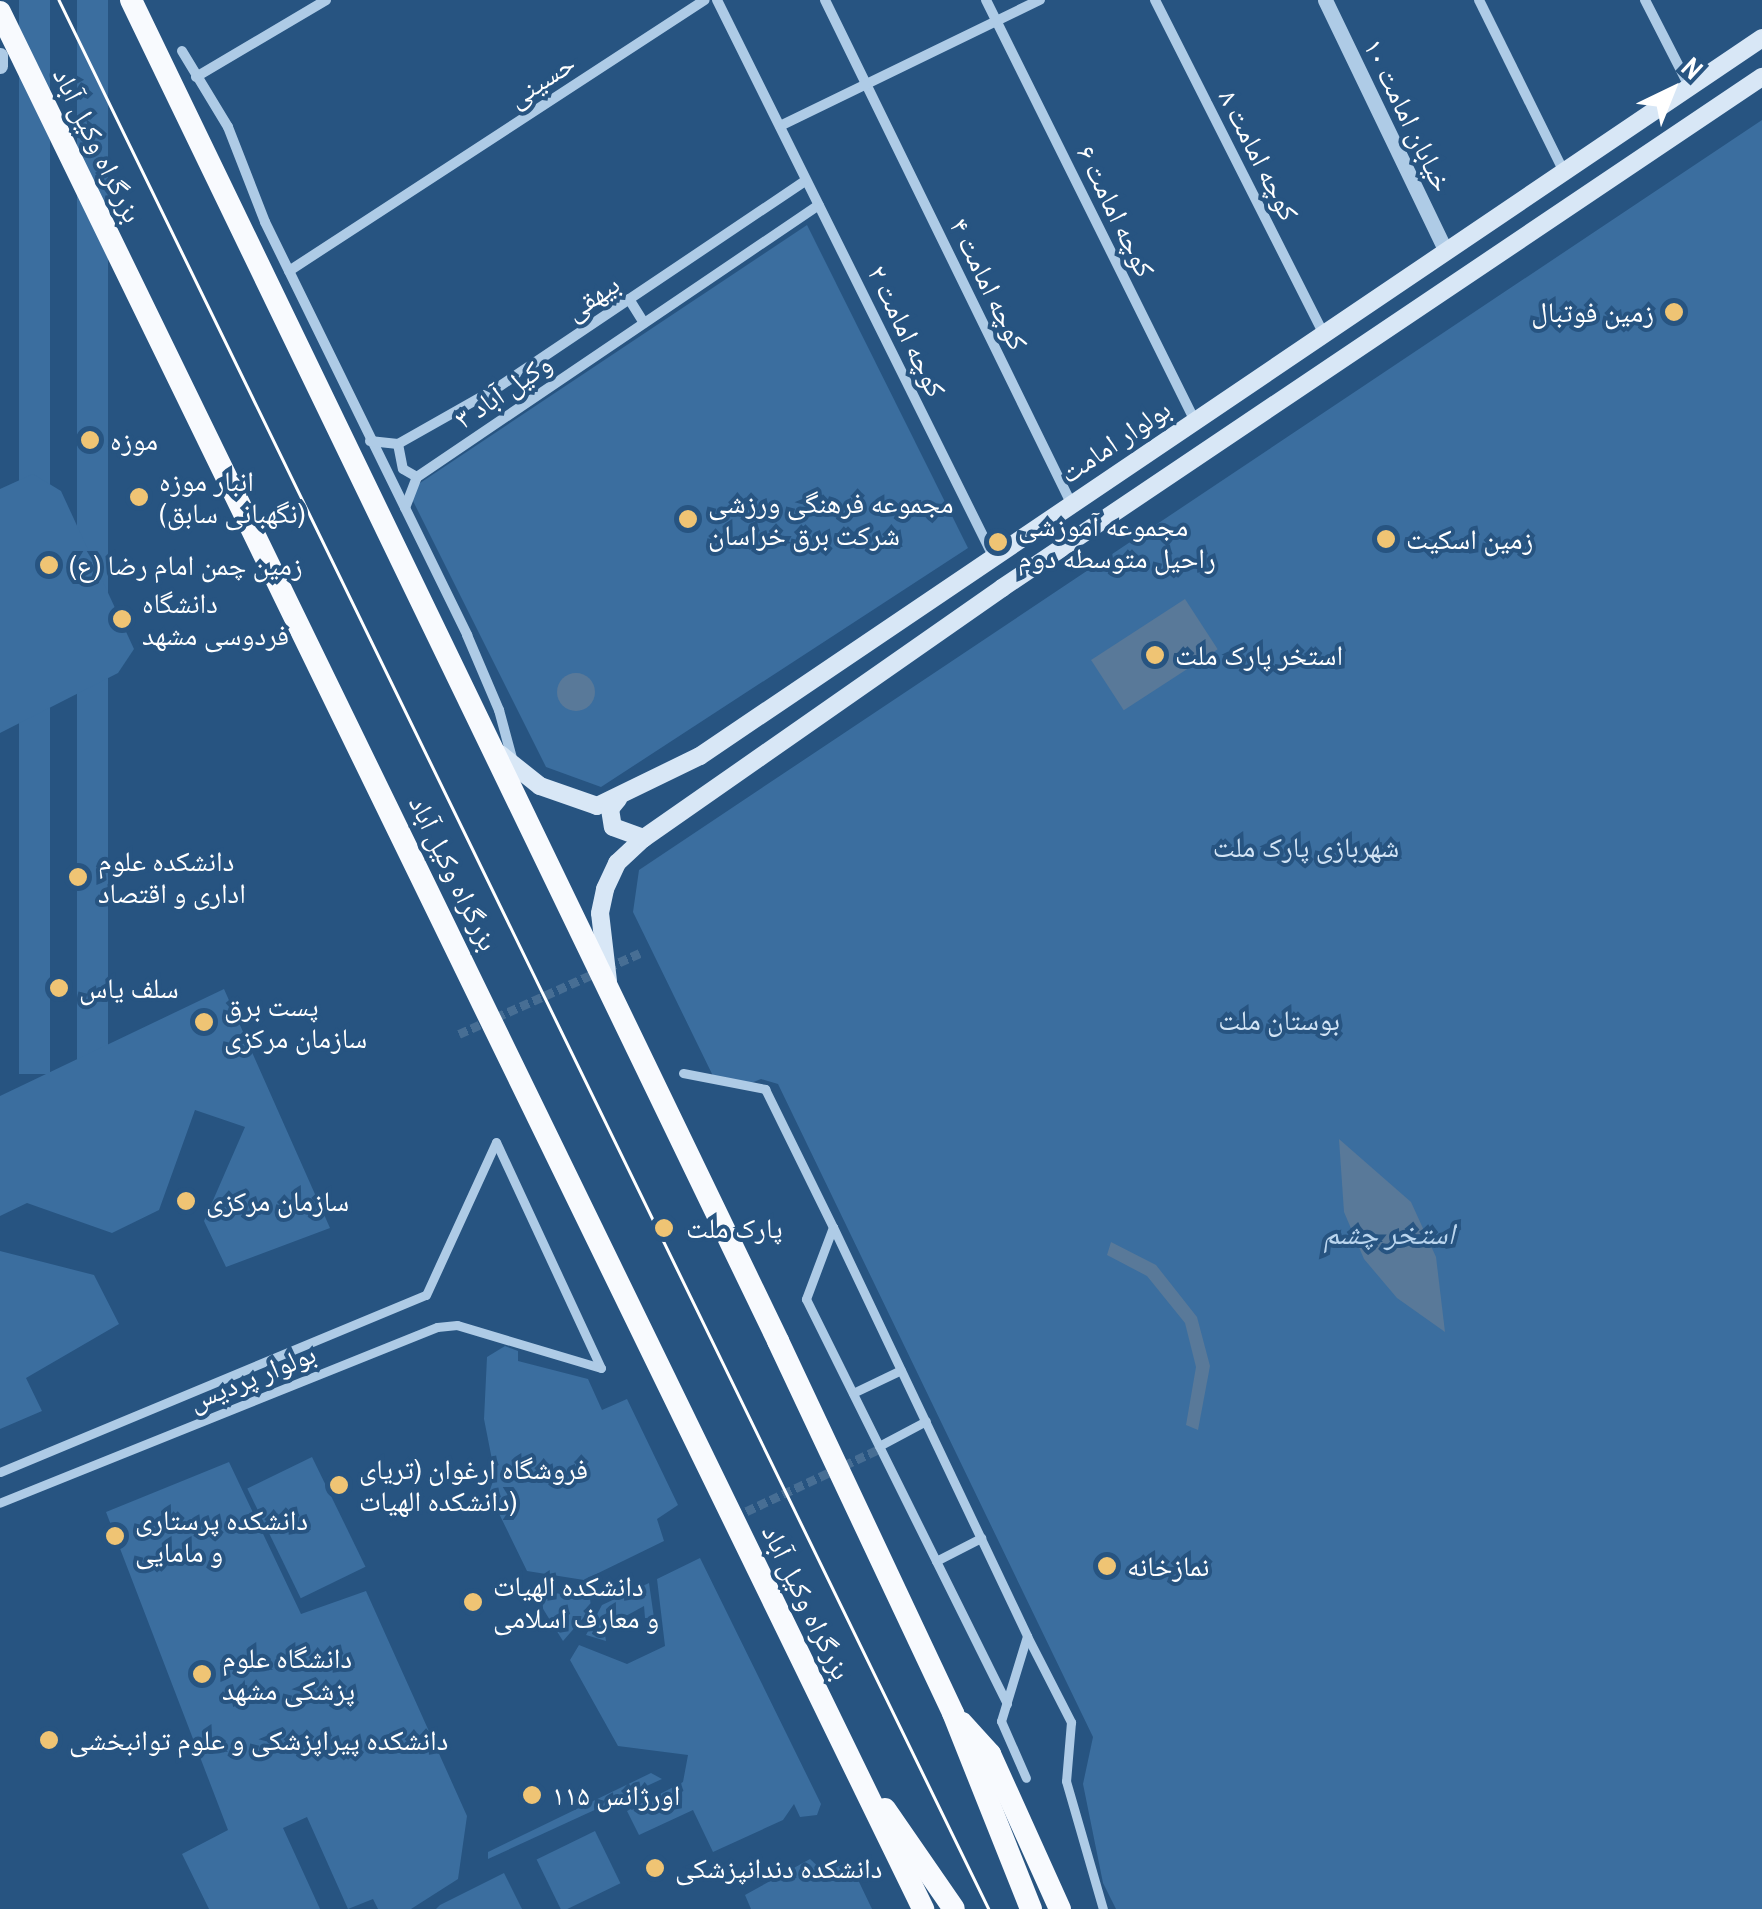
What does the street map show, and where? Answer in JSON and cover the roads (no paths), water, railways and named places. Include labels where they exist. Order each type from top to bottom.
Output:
[{"type":"highway","points":[[131,0],[610,992],[952,1713],[1031,1909]]},
{"type":"highway","name":"بزرگراه وکیل آباد","points":[[0,12],[923,1909]]},
{"type":"highway","points":[[952,1713],[990,1754],[1060,1909]]},
{"type":"highway","points":[[851,1762],[910,1909]]},
{"type":"highway","name":"بزرگراه وکیل آباد","points":[[851,1762],[954,1909]]},
{"type":"main road","points":[[144,0],[147,32]]},
{"type":"main road","name":"بولوار امامت","points":[[489,743],[514,768],[573,803],[597,806],[700,756],[1195,421],[1322,330],[1762,38]]},
{"type":"main road","points":[[610,992],[600,913],[605,889],[617,863],[644,838],[1002,588],[1762,77]]},
{"type":"main road","points":[[618,798],[610,809],[613,827],[644,838]]},
{"type":"street","points":[[196,78],[326,0]]},
{"type":"street","name":"حسینی","points":[[289,271],[704,0]]},
{"type":"street","name":"کوچه امامت ۲","points":[[718,0],[993,556]]},
{"type":"street","name":"کوچه امامت ۴","points":[[825,0],[1070,503]]},
{"type":"street","name":"کوچه امامت ۶","points":[[986,0],[1195,421]]},
{"type":"street","points":[[780,126],[1040,0]]},
{"type":"street","name":"کوچه امامت ۸","points":[[1155,0],[1322,330]]},
{"type":"street","name":"خیابان امامت ۱۰","points":[[1325,0],[1446,251]]},
{"type":"street","points":[[1479,0],[1564,172]]},
{"type":"street","points":[[1645,0],[1690,86]]},
{"type":"street","points":[[182,51],[228,127],[289,271],[500,710],[514,768]]},
{"type":"street","name":"بیهقی","points":[[398,444],[498,388],[806,180]]},
{"type":"street","name":"بیهقی","points":[[644,323],[819,204]]},
{"type":"street","points":[[629,299],[644,323]]},
{"type":"street","name":"۳ وکیل آباد","points":[[417,476],[644,323]]},
{"type":"street","points":[[370,441],[398,444],[402,468],[417,476],[405,508]]},
{"type":"street","points":[[683,1073],[765,1089],[834,1226],[1071,1722],[1066,1781],[1103,1909]]},
{"type":"street","name":"بولوار پردیس","points":[[0,1472],[426,1296],[464,1222],[496,1142],[601,1368],[457,1324],[437,1327],[0,1503]]},
{"type":"street","points":[[834,1226],[806,1299],[1007,1704]]},
{"type":"street","points":[[852,1393],[902,1370]]},
{"type":"street","points":[[879,1446],[926,1422]]},
{"type":"street","points":[[936,1561],[980,1538]]},
{"type":"street","points":[[1026,1778],[1001,1721],[1027,1636]]},
{"type":"water","name":"استخر پارک ملت","points":[[1185,599],[1218,649],[1124,710],[1091,660]]},
{"type":"water","points":[[576,673],[589,679],[595,692],[589,705],[576,711],[563,705],[557,692],[563,679]]},
{"type":"water","name":"استخر چشم","points":[[1339,1139],[1411,1202],[1436,1257],[1445,1332],[1397,1298],[1364,1259],[1344,1212]]},
{"type":"water","points":[[1111,1242],[1156,1265],[1197,1317],[1210,1366],[1198,1430],[1186,1425],[1196,1367],[1185,1323],[1147,1276],[1107,1255]]},
{"type":"tunnel","points":[[459,1034],[640,953]]},
{"type":"tunnel","points":[[734,1517],[877,1450]]},
{"type":"tram line","points":[[59,0],[989,1909]]},
{"type":"place","name":"زمین فوتبال","points":[[1674,312]]},
{"type":"place","name":"موزه","points":[[90,440]]},
{"type":"place","name":"انبار موزه (نگهبانی سابق)","points":[[139,497]]},
{"type":"place","name":"مجموعه فرهنگی ورزشی شرکت برق خراسان","points":[[688,519]]},
{"type":"place","name":"زمین اسکیت","points":[[1386,539]]},
{"type":"place","name":"مجموعه آموزشی راحیل متوسطه دوم","points":[[998,542]]},
{"type":"place","name":"زمین چمن امام رضا (ع)","points":[[49,565]]},
{"type":"place","name":"دانشگاه فردوسی مشهد","points":[[122,619]]},
{"type":"place","name":"استخر پارک ملت","points":[[1155,655]]},
{"type":"place","name":"دانشکده علوم اداری و اقتصاد","points":[[78,877]]},
{"type":"place","name":"سلف یاس","points":[[59,988]]},
{"type":"place","name":"پست برق سازمان مرکزی","points":[[204,1022]]},
{"type":"place","name":"سازمان مرکزی","points":[[186,1201]]},
{"type":"place","name":"پارک ملت","points":[[664,1228]]},
{"type":"place","name":"فروشگاه ارغوان (تریای دانشکده الهیات)","points":[[339,1485]]},
{"type":"place","name":"دانشکده پرستاری و مامایی","points":[[115,1536]]},
{"type":"place","name":"نمازخانه","points":[[1107,1566]]},
{"type":"place","name":"دانشکده الهیات و معارف اسلامی","points":[[473,1602]]},
{"type":"place","name":"دانشگاه علوم پزشکی مشهد","points":[[202,1674]]},
{"type":"place","name":"دانشکده پیراپزشکی و علوم توانبخشی","points":[[49,1740]]},
{"type":"place","name":"اورژانس ۱۱۵","points":[[532,1795]]},
{"type":"place","name":"دانشکده دندانپزشکی","points":[[655,1868]]},
{"type":"park label","name":"شهربازی پارک ملت","points":[[1306,847]]},
{"type":"park label","name":"بوستان ملت","points":[[1279,1020]]}]
